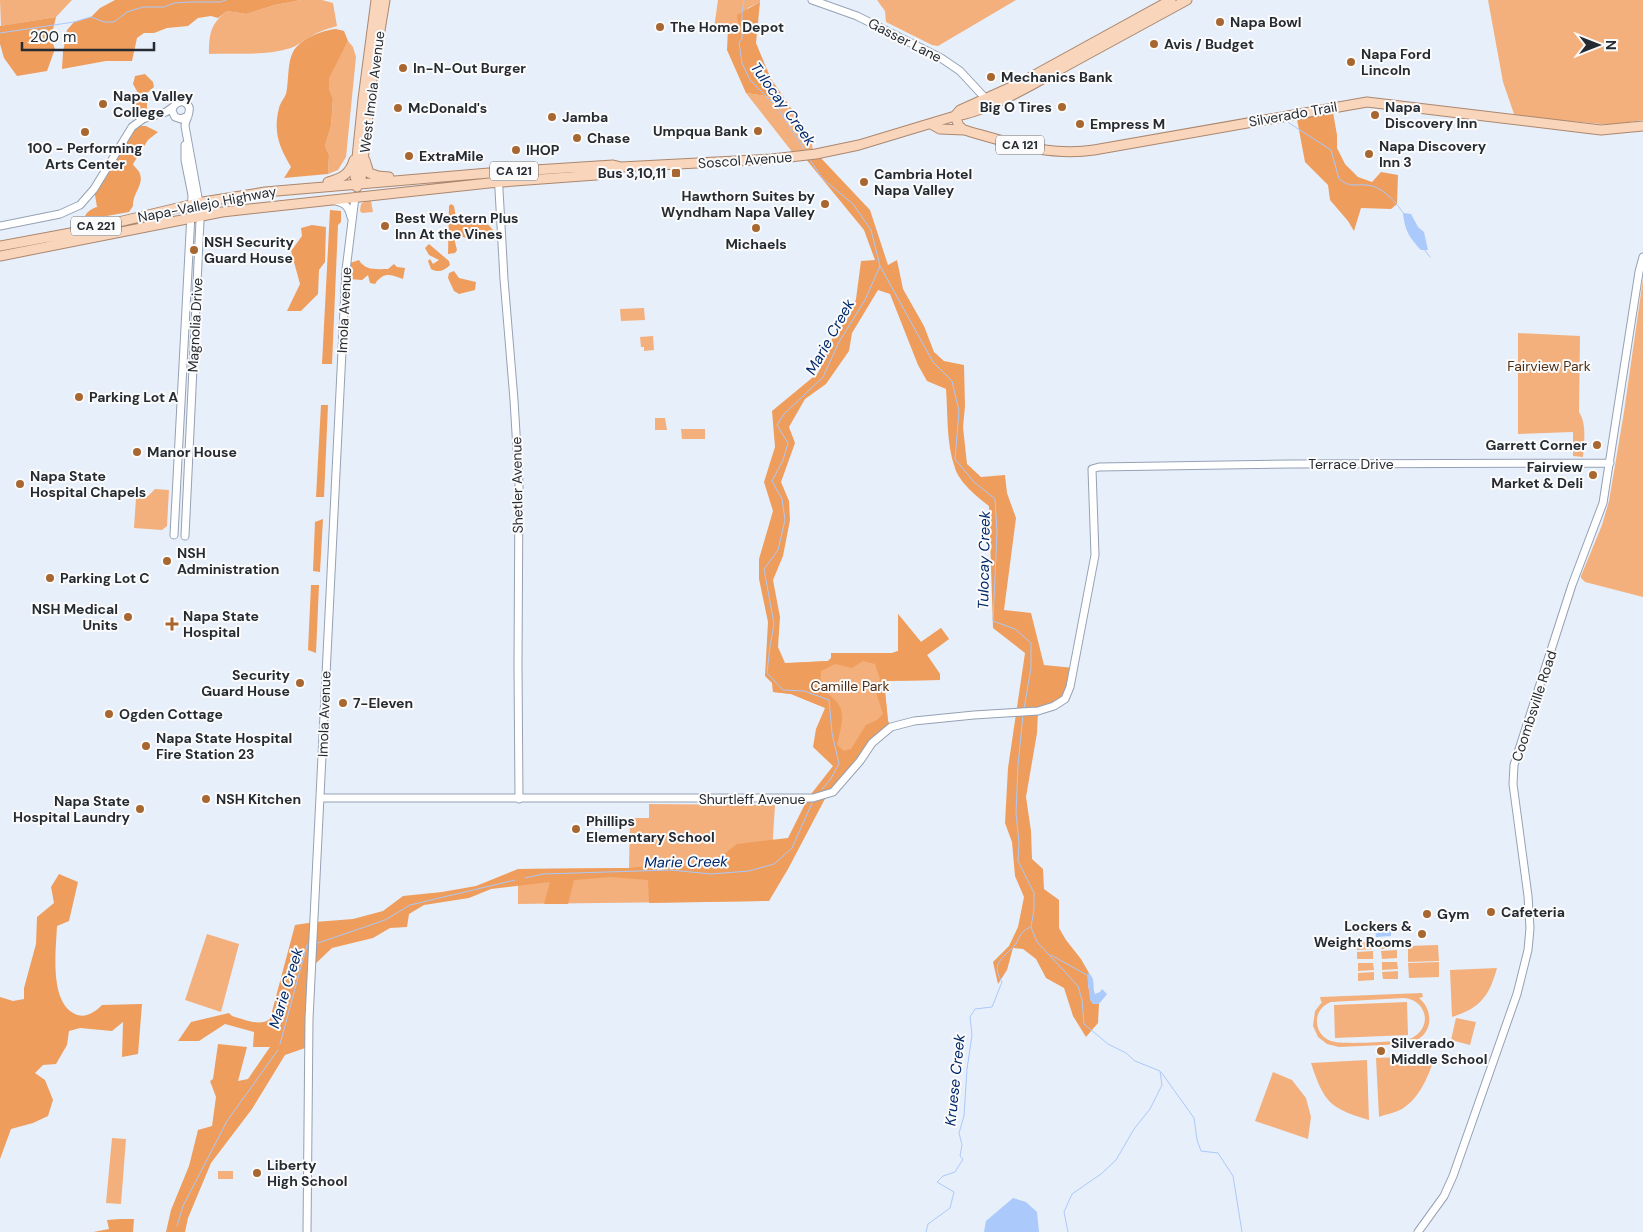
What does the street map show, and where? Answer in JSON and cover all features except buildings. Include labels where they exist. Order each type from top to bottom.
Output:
[{"type":"main road","name":"West Imola Avenue","points":[[355,197],[361,179],[376,0]]},
{"type":"main road","name":"West Imola Avenue","points":[[358,184],[355,180],[360,130],[373,49],[385,0]]},
{"type":"main road","name":"Soscol Avenue","points":[[954,116],[960,110],[1037,74],[1171,0]]},
{"type":"main road","name":"Soscol Avenue","points":[[358,184],[498,172],[614,165],[621,168],[772,159],[816,154],[859,146],[977,110],[1030,86],[1187,0]]},
{"type":"main road","name":"Silverado Trail","points":[[931,124],[940,129],[964,130],[1045,151],[1079,152],[1332,107],[1370,102],[1593,129],[1643,126]]},
{"type":"main road","points":[[954,116],[959,126],[964,130]]},
{"type":"main road","points":[[304,188],[339,179],[349,172],[355,159],[360,130]]},
{"type":"main road","points":[[364,150],[369,172],[378,176],[389,177],[396,181]]},
{"type":"main road","name":"Soscol Avenue","points":[[355,197],[596,174],[616,171],[621,168]]},
{"type":"main road","name":"Napa-Vallejo Highway","points":[[0,246],[76,232],[195,204],[265,192],[358,184]]},
{"type":"main road","name":"Napa-Vallejo Highway","points":[[0,256],[222,212],[355,197]]},
{"type":"street","name":"Gasser Lane","points":[[812,0],[857,16],[941,58],[960,71],[986,99]]},
{"type":"street","points":[[0,226],[60,214],[80,205],[94,189],[129,130],[143,119],[166,112],[178,102],[186,103],[189,109],[188,116],[184,119],[167,114],[158,115]]},
{"type":"street","name":"Magnolia Drive","points":[[173,106],[172,113],[182,128],[185,160],[195,204]]},
{"type":"street","name":"Magnolia Drive","points":[[185,536],[199,243],[185,126],[188,116]]},
{"type":"street","name":"Shetler Avenue","points":[[498,172],[519,483],[519,799]]},
{"type":"street","name":"Imola Avenue","points":[[307,1232],[308,1060],[320,798],[346,276],[355,197]]},
{"type":"street","points":[[318,200],[344,203],[349,210],[352,222]]},
{"type":"street","name":"Magnolia Drive","points":[[174,535],[190,243],[196,217]]},
{"type":"street","points":[[190,243],[199,243]]},
{"type":"street","name":"Coombsville Road","points":[[1418,1232],[1444,1196],[1454,1176],[1517,994],[1526,962],[1530,912],[1513,784],[1514,765],[1572,585],[1599,518],[1603,503],[1639,272],[1643,257]]},
{"type":"street","points":[[184,344],[194,345]]},
{"type":"street","points":[[184,356],[194,356]]},
{"type":"street","name":"Terrace Drive","points":[[1092,469],[1103,466],[1129,465],[1610,463]]},
{"type":"street","name":"Shurtleff Avenue","points":[[320,798],[813,798],[833,792],[860,761],[872,743],[891,727],[914,721],[1038,711],[1054,706],[1065,699],[1070,687],[1095,555],[1092,469]]},
{"type":"green space","points":[[0,0],[72,0],[56,17],[1,26]]},
{"type":"green space","points":[[301,0],[322,0],[333,3],[337,26],[315,34],[293,47],[281,51],[209,54],[209,41],[214,25],[227,11],[246,14],[275,5]]},
{"type":"green space","points":[[718,0],[760,0],[760,2],[748,8],[740,29],[714,28]]},
{"type":"green space","points":[[877,0],[1016,0],[938,46],[932,45],[886,22],[885,11]]},
{"type":"green space","points":[[1488,0],[1643,0],[1643,120],[1601,124],[1517,116],[1514,114],[1503,82]]},
{"type":"green space","points":[[348,41],[353,47],[356,57],[346,157],[338,170],[328,174],[329,155],[325,146],[331,126],[333,99],[328,78]]},
{"type":"green space","points":[[746,93],[785,99],[811,137],[813,151],[793,153]]},
{"type":"green space","points":[[371,201],[373,212],[362,213],[360,211],[361,204]]},
{"type":"green space","points":[[1643,279],[1643,597],[1585,582],[1581,576],[1602,525],[1609,501]]},
{"type":"green space","points":[[644,308],[645,320],[621,321],[620,309]]},
{"type":"green space","name":"Fairview Park","points":[[1518,333],[1580,336],[1579,412],[1584,428],[1583,457],[1573,456],[1573,432],[1518,434]]},
{"type":"green space","points":[[653,336],[654,350],[644,351],[644,347],[641,347],[640,337]]},
{"type":"green space","points":[[655,418],[665,418],[667,430],[655,430]]},
{"type":"green space","points":[[681,429],[705,429],[705,439],[682,439]]},
{"type":"green space","points":[[155,489],[169,490],[167,526],[162,530],[134,528],[136,498],[148,496]]},
{"type":"green space","name":"Camille Park","points":[[898,614],[921,642],[941,628],[949,639],[927,655],[940,674],[940,680],[884,681],[888,721],[891,727],[860,761],[835,750],[826,708],[791,694],[773,692],[772,664],[828,661],[831,658],[831,653],[892,653],[898,651]]},
{"type":"green space","points":[[649,804],[775,805],[769,901],[518,904],[518,869],[629,868],[630,818],[649,818]]},
{"type":"green space","points":[[207,934],[239,944],[221,1012],[185,1000]]},
{"type":"green space","points":[[1381,941],[1396,941],[1397,948],[1381,949]]},
{"type":"green space","points":[[1356,942],[1372,942],[1373,949],[1357,950]]},
{"type":"green space","points":[[1438,945],[1439,961],[1408,962],[1408,946]]},
{"type":"green space","points":[[1397,950],[1397,958],[1382,959],[1381,951]]},
{"type":"green space","points":[[1373,951],[1373,959],[1357,959],[1357,952]]},
{"type":"green space","points":[[1382,962],[1397,962],[1398,969],[1382,970]]},
{"type":"green space","points":[[1439,962],[1439,977],[1409,978],[1408,963]]},
{"type":"green space","points":[[1358,963],[1373,963],[1374,970],[1358,971]]},
{"type":"green space","points":[[1497,968],[1491,987],[1482,1000],[1470,1010],[1452,1017],[1450,970]]},
{"type":"green space","points":[[1398,971],[1398,979],[1383,979],[1382,972]]},
{"type":"green space","points":[[1374,972],[1374,980],[1358,981],[1358,973]]},
{"type":"green space","points":[[1422,993],[1423,997],[1419,998],[1425,1004],[1428,1011],[1428,1026],[1421,1038],[1405,1044],[1339,1047],[1327,1044],[1318,1037],[1313,1026],[1315,1011],[1322,1002],[1320,997]],"holes":[[[1404,998],[1418,1004],[1425,1015],[1423,1027],[1412,1038],[1371,1043],[1346,1043],[1331,1041],[1320,1033],[1318,1016],[1321,1009],[1331,1002]]]},
{"type":"green space","points":[[1407,1002],[1408,1035],[1335,1038],[1334,1005]]},
{"type":"green space","points":[[1456,1018],[1476,1022],[1470,1045],[1451,1040]]},
{"type":"green space","points":[[1435,1056],[1427,1078],[1414,1099],[1402,1109],[1379,1117],[1376,1058]]},
{"type":"green space","points":[[1367,1060],[1369,1120],[1345,1112],[1330,1102],[1320,1087],[1311,1063]]},
{"type":"green space","points":[[1273,1072],[1292,1080],[1306,1098],[1311,1117],[1308,1139],[1255,1121]]},
{"type":"green space","points":[[112,1138],[126,1139],[121,1204],[106,1203]]},
{"type":"green space","points":[[218,1171],[233,1171],[233,1179],[218,1179]]},
{"type":"shaded area","points":[[115,0],[301,0],[275,5],[246,14],[227,11],[218,18],[211,16],[198,18],[188,26],[167,28],[154,33],[144,33],[137,38],[132,61],[106,61],[62,69],[67,30],[74,22],[91,17],[100,8]]},
{"type":"shaded area","points":[[760,2],[756,43],[771,79],[785,99],[746,93],[727,50],[728,28],[739,28],[737,15]]},
{"type":"shaded area","points":[[56,17],[51,38],[55,49],[47,71],[17,76],[4,58],[0,44],[0,26]]},
{"type":"shaded area","points":[[336,29],[344,31],[348,41],[329,78],[329,88],[333,99],[331,126],[325,146],[329,155],[328,174],[284,178],[291,167],[278,139],[277,117],[286,94],[291,56],[296,47],[306,39],[324,31]]},
{"type":"shaded area","points":[[145,74],[153,82],[154,87],[147,93],[147,114],[138,116],[130,111],[138,93],[133,84],[135,76]]},
{"type":"shaded area","points":[[1332,107],[1337,135],[1337,148],[1345,164],[1358,177],[1372,182],[1381,172],[1398,175],[1397,204],[1391,209],[1361,208],[1354,231],[1330,200],[1328,185],[1305,162],[1296,114]]},
{"type":"shaded area","points":[[139,126],[146,126],[158,132],[148,140],[133,164],[141,178],[134,197],[133,206],[129,212],[84,220],[88,212],[97,207],[94,189],[129,130],[135,130]]},
{"type":"shaded area","points":[[819,156],[870,210],[888,265],[897,260],[903,289],[924,326],[934,352],[944,361],[964,365],[965,406],[963,427],[967,464],[981,477],[1005,475],[1007,493],[1016,518],[1004,610],[1031,613],[1044,665],[1074,668],[1067,695],[1038,711],[1037,733],[1026,797],[1031,831],[1032,859],[1043,869],[1044,889],[1059,900],[1059,928],[1089,973],[1088,985],[1093,1004],[1099,1004],[1098,1023],[1086,1037],[1073,1016],[1064,988],[1046,978],[1036,959],[1023,949],[1013,948],[1007,970],[998,984],[993,962],[1009,946],[1018,927],[1024,897],[1015,876],[1012,842],[1005,823],[1008,768],[1025,653],[993,628],[989,506],[964,484],[955,468],[949,439],[946,389],[927,381],[918,365],[890,294],[878,290],[852,333],[849,351],[826,384],[805,399],[789,427],[795,443],[781,482],[789,501],[790,520],[783,556],[773,580],[780,617],[778,647],[785,663],[828,661],[831,658],[831,653],[892,653],[898,651],[898,614],[921,642],[941,628],[949,639],[927,655],[940,674],[940,680],[884,681],[888,721],[891,727],[827,795],[769,901],[649,903],[648,880],[611,877],[574,880],[568,904],[544,904],[550,882],[491,889],[469,898],[424,905],[409,914],[407,927],[390,928],[373,938],[332,948],[312,967],[308,1047],[285,1055],[252,1109],[211,1163],[188,1218],[185,1232],[166,1232],[171,1210],[189,1166],[198,1130],[212,1126],[216,1097],[210,1081],[213,1079],[218,1044],[247,1047],[238,1081],[248,1079],[270,1047],[253,1047],[254,1032],[225,1024],[199,1041],[178,1041],[191,1022],[229,1013],[232,1016],[251,1022],[261,1022],[270,1019],[295,925],[353,919],[383,911],[403,896],[476,886],[518,869],[629,868],[663,864],[694,867],[713,863],[737,844],[788,838],[808,798],[833,766],[813,747],[816,729],[825,708],[791,694],[773,692],[772,683],[765,676],[768,622],[759,579],[759,559],[773,511],[764,482],[775,447],[772,411],[818,373],[832,339],[850,315],[856,299],[861,261],[875,260],[864,230],[805,158]],"holes":[[[863,661],[875,664],[880,679],[876,692],[883,714],[877,720],[866,725],[851,749],[844,751],[837,745],[842,712],[835,700],[820,688],[821,671],[835,664],[852,668]]]},
{"type":"shaded area","points":[[451,204],[454,206],[456,218],[483,221],[494,232],[484,238],[480,231],[475,234],[475,239],[457,235],[454,238],[457,250],[455,253],[448,254],[449,206]]},
{"type":"shaded area","points":[[330,210],[341,211],[341,222],[338,225],[332,364],[322,364]]},
{"type":"shaded area","points":[[312,225],[326,227],[325,262],[319,270],[318,294],[301,311],[287,311],[300,284],[291,251],[302,236],[301,228]]},
{"type":"shaded area","points":[[429,244],[449,261],[450,265],[448,267],[439,271],[431,269],[428,261],[430,259],[433,264],[439,260],[429,255],[425,248]]},
{"type":"shaded area","points":[[359,260],[362,264],[372,269],[388,269],[394,264],[397,267],[405,268],[403,279],[388,275],[381,277],[375,284],[370,283],[368,275],[362,280],[349,279],[350,263]]},
{"type":"shaded area","points":[[454,271],[459,278],[476,282],[475,290],[459,294],[454,291],[448,278],[449,273]]},
{"type":"shaded area","points":[[321,405],[328,405],[324,497],[316,497]]},
{"type":"shaded area","points":[[323,519],[320,572],[313,571],[315,522]]},
{"type":"shaded area","points":[[311,585],[319,585],[316,653],[308,650]]},
{"type":"shaded area","points":[[59,874],[78,882],[69,921],[57,926],[55,961],[61,999],[67,1008],[75,1014],[82,1016],[93,1012],[102,1005],[142,1004],[138,1054],[122,1057],[123,1022],[112,1031],[80,1028],[69,1031],[67,1045],[56,1064],[43,1065],[35,1073],[45,1080],[53,1100],[48,1116],[33,1123],[11,1129],[0,1159],[0,997],[13,1001],[24,999],[24,988],[36,944],[37,917],[54,903],[51,887]]},
{"type":"shaded area","points":[[134,1219],[133,1232],[93,1232],[109,1229],[107,1220]]},
{"type":"water","points":[[1403,213],[1411,214],[1418,227],[1424,232],[1428,250],[1421,250],[1411,237],[1406,229]]},
{"type":"water","points":[[1391,928],[1391,936],[1376,937],[1375,929]]},
{"type":"water","points":[[1089,973],[1092,978],[1095,994],[1102,989],[1107,994],[1099,1004],[1093,1004],[1090,1000],[1087,975]]},
{"type":"water","points":[[1013,1198],[1026,1202],[1037,1212],[1039,1232],[984,1232],[986,1221]]},
{"type":"waterway","points":[[0,33],[74,22],[91,17],[104,22],[114,22],[127,12],[143,7],[164,7],[174,3],[220,2],[226,0]]},
{"type":"waterway","name":"Tulocay Creek","points":[[744,0],[742,38],[739,43],[742,63],[750,80],[777,107],[806,152]]},
{"type":"waterway","points":[[1288,119],[1289,123],[1331,150],[1339,179],[1349,185],[1372,186],[1383,191],[1404,214]]},
{"type":"waterway","name":"Tulocay Creek","points":[[810,160],[823,179],[853,204],[871,230],[880,266],[933,362],[952,381],[959,411],[955,459],[974,482],[995,499],[997,532],[993,621],[1015,629],[1031,643],[1031,668],[1024,709]]},
{"type":"waterway","points":[[1424,249],[1430,257]]},
{"type":"waterway","name":"Marie Creek","points":[[822,789],[830,780],[839,764],[832,733],[829,700],[804,691],[783,690],[767,673],[774,624],[764,569],[778,550],[785,520],[782,499],[772,481],[783,460],[788,443],[777,425],[784,414],[823,377],[839,342],[865,300],[880,266]]},
{"type":"waterway","name":"Tulocay Creek","points":[[1023,715],[1016,813],[1019,843],[1018,861],[1034,893],[1031,927],[1037,942],[1078,986],[1082,1000],[1084,1024],[1108,1044],[1126,1053],[1135,1061],[1160,1071],[1162,1085],[1150,1109],[1134,1129],[1116,1160],[1101,1174],[1072,1194],[1064,1212],[1068,1232]]},
{"type":"waterway","name":"Marie Creek","points":[[525,878],[543,874],[671,870],[711,874],[749,871],[774,864],[792,848],[812,803]]},
{"type":"waterway","name":"Marie Creek","points":[[315,944],[385,920],[410,905],[515,880]]},
{"type":"waterway","name":"Kruese Creek","points":[[926,1232],[928,1224],[950,1208],[954,1192],[937,1182],[943,1176],[955,1172],[963,1159],[960,1156],[962,1145],[959,1133],[964,1116],[967,1069],[972,1035],[970,1017],[975,1009],[992,1007],[1002,982],[997,970],[999,961],[1015,945],[1022,933],[1030,927]]},
{"type":"waterway","name":"Marie Creek","points":[[280,1044],[307,945],[309,945]]},
{"type":"waterway","points":[[1051,955],[1087,975]]},
{"type":"waterway","name":"Marie Creek","points":[[177,1226],[183,1206],[227,1121],[278,1050]]},
{"type":"waterway","points":[[1161,1072],[1194,1118],[1197,1140],[1201,1151],[1218,1153],[1233,1176],[1242,1232]]},
{"type":"place","name":"Napa Bowl","points":[[1220,22]]},
{"type":"place","name":"The Home Depot","points":[[660,27]]},
{"type":"place","name":"Avis / Budget","points":[[1154,44]]},
{"type":"place","name":"Napa Ford Lincoln","points":[[1351,62]]},
{"type":"place","name":"In-N-Out Burger","points":[[403,68]]},
{"type":"place","name":"Mechanics Bank","points":[[991,77]]},
{"type":"place","name":"Napa Valley College","points":[[103,104]]},
{"type":"place","name":"Big O Tires","points":[[1062,107]]},
{"type":"place","name":"McDonald's","points":[[398,108]]},
{"type":"place","name":"Napa Discovery Inn","points":[[1375,115]]},
{"type":"place","name":"Jamba","points":[[552,117]]},
{"type":"place","name":"Empress M","points":[[1080,124]]},
{"type":"place","name":"Umpqua Bank","points":[[758,131]]},
{"type":"place","name":"100 - Performing Arts Center","points":[[85,132]]},
{"type":"place","name":"Chase","points":[[577,138]]},
{"type":"place","name":"IHOP","points":[[516,150]]},
{"type":"place","name":"Napa Discovery Inn 3","points":[[1369,154]]},
{"type":"place","name":"ExtraMile","points":[[409,156]]},
{"type":"place","name":"Bus 3,10,11","points":[[676,173]]},
{"type":"place","name":"Cambria Hotel Napa Valley","points":[[864,182]]},
{"type":"place","name":"Hawthorn Suites by Wyndham Napa Valley","points":[[825,204]]},
{"type":"place","name":"Best Western Plus Inn At the Vines","points":[[385,226]]},
{"type":"place","name":"Michaels","points":[[756,228]]},
{"type":"place","name":"NSH Security Guard House","points":[[194,250]]},
{"type":"place","name":"Parking Lot A","points":[[79,397]]},
{"type":"place","name":"Garrett Corner","points":[[1597,445]]},
{"type":"place","name":"Manor House","points":[[137,452]]},
{"type":"place","name":"Fairview Market & Deli","points":[[1593,475]]},
{"type":"place","name":"Napa State Hospital Chapels","points":[[20,484]]},
{"type":"place","name":"NSH Administration","points":[[167,561]]},
{"type":"place","name":"Parking Lot C","points":[[50,578]]},
{"type":"place","name":"NSH Medical Units","points":[[128,617]]},
{"type":"place","name":"Napa State Hospital","points":[[172,624]]},
{"type":"place","name":"Security Guard House","points":[[300,683]]},
{"type":"place","name":"7-Eleven","points":[[343,703]]},
{"type":"place","name":"Ogden Cottage","points":[[109,714]]},
{"type":"place","name":"Napa State Hospital Fire Station 23","points":[[146,746]]},
{"type":"place","name":"NSH Kitchen","points":[[206,799]]},
{"type":"place","name":"Napa State Hospital Laundry","points":[[140,809]]},
{"type":"place","name":"Phillips Elementary School","points":[[576,829]]},
{"type":"place","name":"Cafeteria","points":[[1491,912]]},
{"type":"place","name":"Gym","points":[[1427,914]]},
{"type":"place","name":"Lockers & Weight Rooms","points":[[1422,934]]},
{"type":"place","name":"Silverado Middle School","points":[[1381,1051]]},
{"type":"place","name":"Liberty High School","points":[[257,1173]]}]
